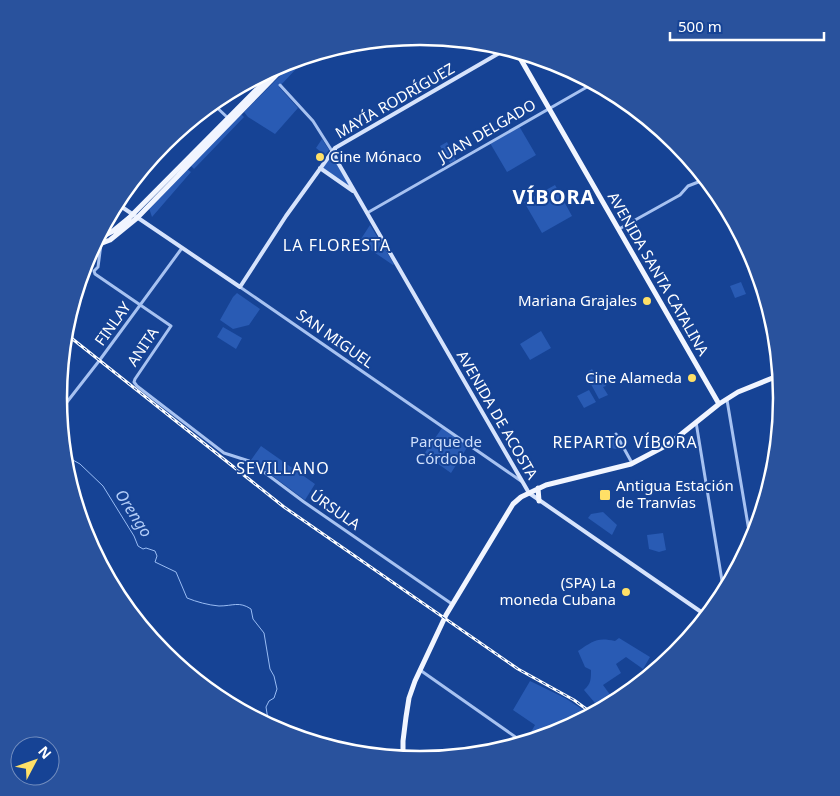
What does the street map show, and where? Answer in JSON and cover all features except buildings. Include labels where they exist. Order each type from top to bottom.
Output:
[{"type":"main road","name":"MAYÍA RODRÍGUEZ","points":[[240,287],[334,150],[498,54]]},
{"type":"main road","name":"AVENIDA SANTA CATALINA","points":[[521,60],[714,397],[723,402]]},
{"type":"main road","points":[[105,238],[115,233],[135,216],[274,76]]},
{"type":"main road","points":[[135,216],[266,80]]},
{"type":"main road","name":"AVENIDA DE ACOSTA","points":[[334,150],[335,156],[366,214],[529,493],[701,612]]},
{"type":"main road","name":"AVENIDA DE ACOSTA","points":[[329,155],[337,160]]},
{"type":"main road","points":[[320,168],[355,192]]},
{"type":"main road","name":"SAN MIGUEL","points":[[123,207],[240,287]]},
{"type":"main road","points":[[403,750],[403,735],[409,698],[420,670],[452,604],[511,506],[518,499],[538,488],[562,480],[632,463],[669,444],[696,422],[743,389],[772,378]]},
{"type":"main road","points":[[538,488],[539,501]]},
{"type":"street","name":"AVENIDA DE ACOSTA","points":[[280,85],[313,121],[334,150]]},
{"type":"street","name":"JUAN DELGADO","points":[[366,214],[586,87]]},
{"type":"street","points":[[218,109],[228,118]]},
{"type":"street","points":[[618,230],[680,195],[688,186],[699,182]]},
{"type":"street","name":"FINLAY","points":[[67,403],[182,248]]},
{"type":"street","points":[[99,252],[98,266],[94,271],[95,274],[140,305]]},
{"type":"street","name":"SAN MIGUEL","points":[[240,287],[523,482]]},
{"type":"street","name":"ANITA","points":[[134,382],[171,326],[140,305]]},
{"type":"street","name":"ÚRSULA","points":[[134,382],[224,453],[249,460],[304,502],[452,604]]},
{"type":"street","points":[[723,402],[728,407],[748,527]]},
{"type":"street","points":[[723,402],[728,407]]},
{"type":"street","points":[[696,422],[722,581]]},
{"type":"street","points":[[616,434],[632,463]]},
{"type":"street","points":[[420,670],[517,737]]},
{"type":"green space","points":[[296,69],[279,87],[298,108],[275,134],[248,117],[244,112],[283,73]]},
{"type":"green space","points":[[241,114],[244,117],[194,169],[190,165]]},
{"type":"green space","points":[[519,126],[536,155],[507,172],[490,143]]},
{"type":"green space","points":[[322,139],[329,150],[325,155],[316,148]]},
{"type":"green space","points":[[447,142],[456,160],[450,163],[440,146]]},
{"type":"green space","points":[[330,157],[335,161],[350,187],[323,168]]},
{"type":"green space","points":[[187,169],[191,172],[152,217],[149,208]]},
{"type":"green space","points":[[555,185],[572,216],[542,233],[524,202]]},
{"type":"green space","points":[[370,225],[394,264],[393,265],[359,242]]},
{"type":"green space","points":[[741,282],[746,294],[735,298],[730,286]]},
{"type":"green space","points":[[237,293],[260,309],[249,325],[233,329],[220,320]]},
{"type":"green space","points":[[223,327],[242,338],[236,349],[217,337]]},
{"type":"green space","points":[[541,331],[551,348],[530,360],[520,344]]},
{"type":"green space","points":[[592,369],[597,377],[605,372],[608,377],[602,380],[606,386],[603,387],[608,395],[599,399],[586,375]]},
{"type":"green space","points":[[589,390],[596,402],[584,408],[577,396]]},
{"type":"green space","name":"Parque de Córdoba","points":[[442,428],[468,446],[451,473],[424,454]]},
{"type":"green space","points":[[615,436],[622,447],[612,448],[608,440]]},
{"type":"green space","points":[[261,446],[315,484],[305,500],[251,460]]},
{"type":"green space","points":[[603,512],[617,525],[612,535],[588,518],[591,514]]},
{"type":"green space","points":[[663,533],[666,550],[659,552],[649,549],[647,535]]},
{"type":"green space","points":[[619,638],[650,657],[643,669],[626,657],[616,664],[621,673],[603,685],[611,695],[596,704],[584,690],[590,681],[591,670],[585,667],[578,651],[595,641],[604,639],[615,641]]},
{"type":"green space","points":[[530,681],[565,698],[584,711],[531,733],[535,725],[513,710]]},
{"type":"waterway","name":"Orengo","points":[[73,460],[80,464],[103,486],[134,536],[138,546],[155,551],[157,556],[155,562],[176,572],[187,598],[211,605],[239,605],[251,609],[253,619],[264,633],[270,669],[277,689],[274,698],[269,701],[266,707],[268,716]]},
{"type":"railway","points":[[72,339],[284,507],[518,669],[574,700],[587,709]]},
{"type":"place","name":"Cine Mónaco","points":[[320,157]]},
{"type":"place","name":"Mariana Grajales","points":[[647,301]]},
{"type":"place","name":"Cine Alameda","points":[[692,378]]},
{"type":"place","name":"Antigua Estación de Tranvías","points":[[605,495]]},
{"type":"place","name":"(SPA) La moneda Cubana","points":[[626,592]]},
{"type":"district","name":"VÍBORA","points":[[554,197]]},
{"type":"district","name":"LA FLORESTA","points":[[337,245]]},
{"type":"district","name":"REPARTO VÍBORA","points":[[625,442]]},
{"type":"district","name":"SEVILLANO","points":[[283,468]]}]
